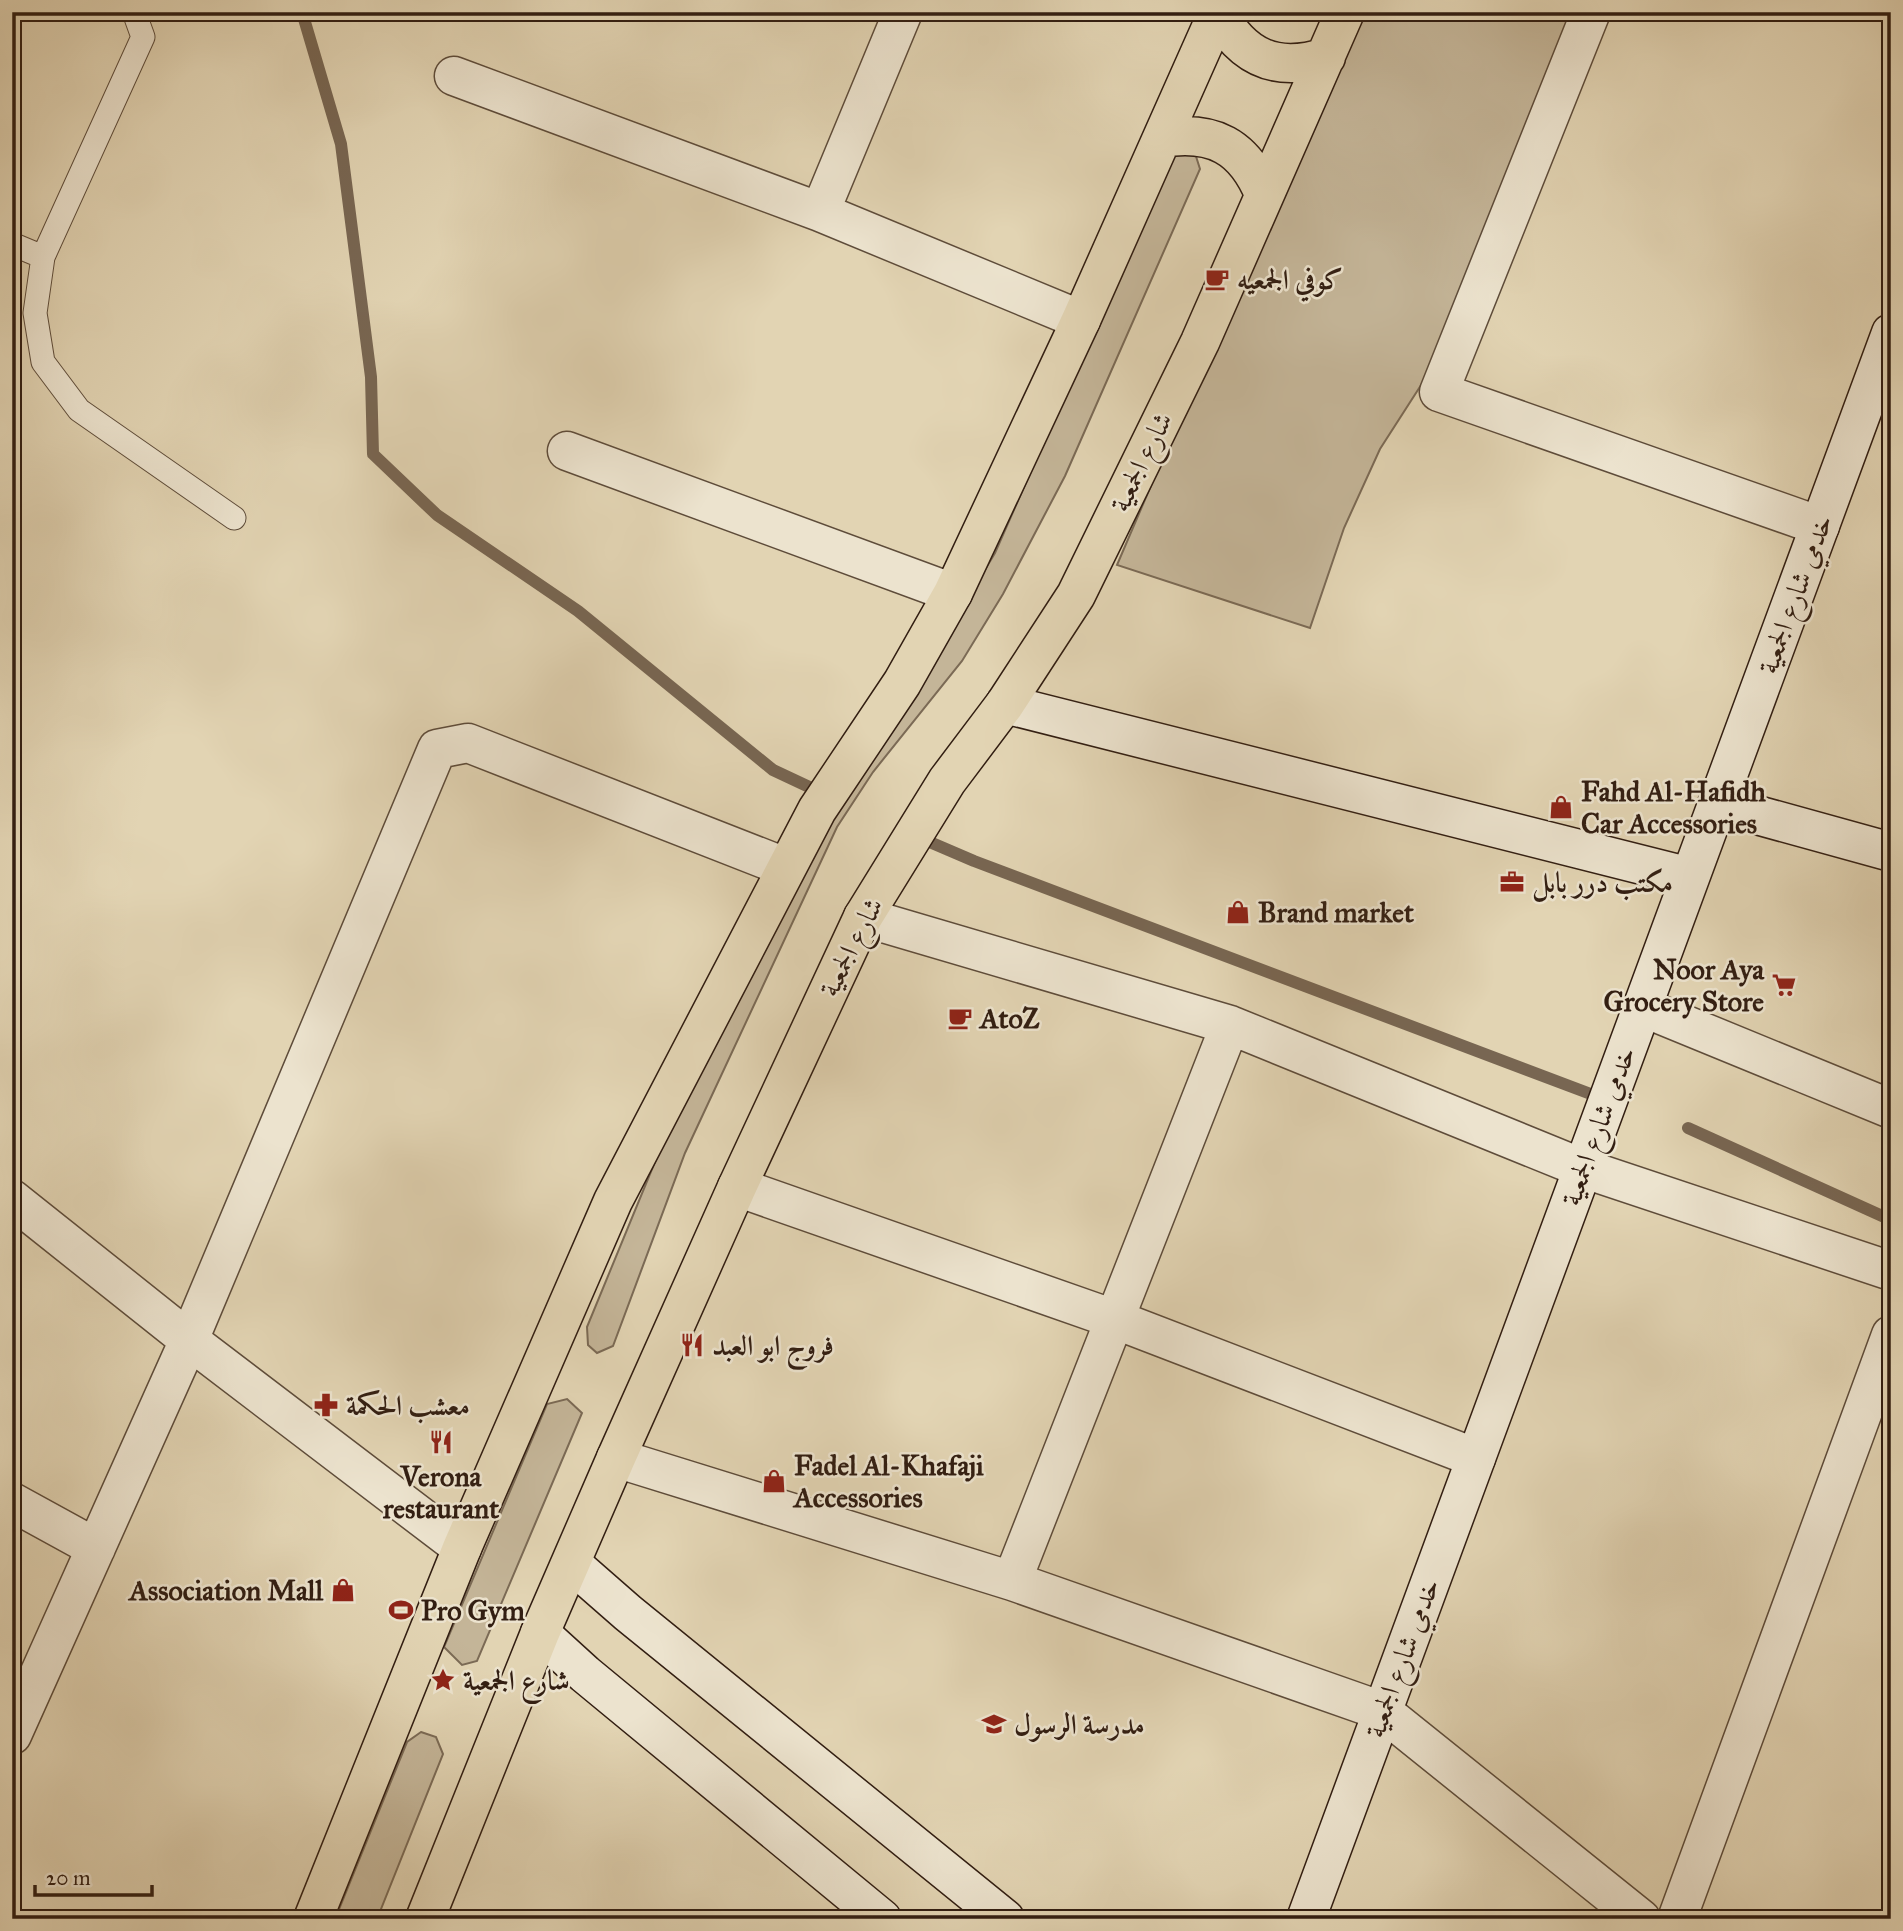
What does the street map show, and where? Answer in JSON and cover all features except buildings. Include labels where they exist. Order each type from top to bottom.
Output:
[{"type":"main road","points":[[1218,12],[1229,32],[1244,48],[1263,59],[1284,64],[1306,64],[1326,57]]},
{"type":"main road","points":[[313,1919],[462,1548],[613,1201],[785,867],[817,810],[902,683],[953,593],[1081,320],[1218,12]]},
{"type":"main road","name":"شارع الجمعية","points":[[425,1919],[540,1633],[616,1458],[737,1187],[863,916],[947,781],[1004,704],[1076,595],[1200,342],[1345,12]]},
{"type":"main road","points":[[1162,138],[1205,137],[1225,144],[1243,157],[1256,174],[1264,194]]},
{"type":"street","points":[[820,212],[903,12]]},
{"type":"street","points":[[1591,12],[1439,392],[1820,526]]},
{"type":"street","points":[[454,76],[820,212],[1081,320]]},
{"type":"street","name":"خدمي شارع الجمعية","points":[[1306,1919],[1891,333]]},
{"type":"street","points":[[567,451],[953,593]]},
{"type":"street","points":[[1004,704],[1690,877]]},
{"type":"street","points":[[12,1735],[189,1339],[437,749],[468,743],[785,867]]},
{"type":"street","points":[[1717,804],[1891,852]]},
{"type":"street","points":[[863,916],[1230,1025],[1582,1168],[1891,1271]]},
{"type":"street","points":[[1643,1007],[1891,1109]]},
{"type":"street","points":[[1012,1581],[1230,1025]]},
{"type":"street","points":[[737,1187],[1114,1319],[1476,1458]]},
{"type":"street","points":[[12,1199],[189,1339],[462,1548]]},
{"type":"street","points":[[1677,1919],[1891,1335]]},
{"type":"street","points":[[616,1458],[1012,1581],[1382,1711],[1641,1919]]},
{"type":"street","points":[[12,1502],[96,1548]]},
{"type":"street","points":[[572,1564],[628,1613],[1005,1919]]},
{"type":"street","points":[[585,1674],[568,1650],[564,1630],[571,1609],[585,1598],[602,1599],[628,1613]]},
{"type":"street","points":[[540,1633],[585,1674],[882,1919]]},
{"type":"lane","points":[[134,12],[143,37],[43,257],[35,313],[43,362],[79,410],[234,518]]},
{"type":"lane","points":[[12,244],[43,257]]},
{"type":"shaded area","points":[[1354,12],[1591,12],[1432,368],[1380,449],[1344,528],[1310,628],[1117,565]]},
{"type":"shaded area","points":[[1174,146],[1194,150],[1200,169],[1065,476],[1003,594],[962,661],[873,772],[837,827],[685,1153],[613,1346],[597,1353],[588,1345],[587,1327],[678,1106],[778,892],[953,623],[995,553]]},
{"type":"shaded area","points":[[567,1399],[582,1413],[477,1661],[462,1665],[444,1647],[547,1404]]},
{"type":"shaded area","points":[[421,1732],[436,1737],[443,1754],[377,1919],[335,1919],[407,1742]]},
{"type":"waterway","points":[[302,12],[341,144],[371,377],[373,454],[437,515],[578,611],[773,770],[822,793]]},
{"type":"waterway","points":[[918,837],[974,861],[1596,1096]]},
{"type":"waterway","points":[[1688,1128],[1891,1220]]},
{"type":"place","name":"كوفي الجمعيه","points":[[1217,279]]},
{"type":"place","name":"Fahd Al-Hafidh Car Accessories","points":[[1561,807]]},
{"type":"place","name":"مكتب درر بابل","points":[[1512,882]]},
{"type":"place","name":"Brand market","points":[[1238,912]]},
{"type":"place","name":"Noor Aya Grocery Store","points":[[1784,985]]},
{"type":"place","name":"AtoZ","points":[[960,1018]]},
{"type":"place","name":"فروج ابو العبد","points":[[692,1345]]},
{"type":"place","name":"معشب الحكمة","points":[[326,1405]]},
{"type":"place","name":"Verona restaurant","points":[[441,1442]]},
{"type":"place","name":"Fadel Al-Khafaji Accessories","points":[[774,1481]]},
{"type":"place","name":"Association Mall","points":[[343,1590]]},
{"type":"place","name":"Pro Gym","points":[[401,1610]]},
{"type":"place","name":"شارع الجمعية","points":[[443,1680]]},
{"type":"place","name":"مدرسة الرسول","points":[[994,1724]]}]
